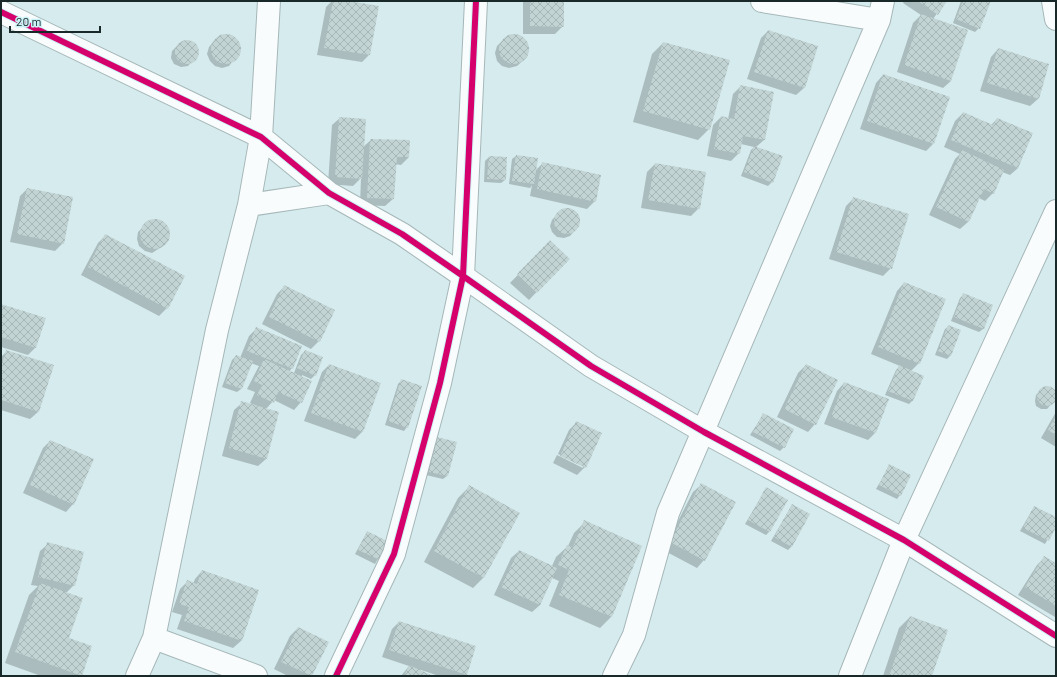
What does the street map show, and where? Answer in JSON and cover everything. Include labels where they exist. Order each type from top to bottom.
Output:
[{"type":"street","points":[[137,676],[154,638],[217,330],[249,205],[261,137],[269,1]]},
{"type":"street","points":[[336,676],[394,554],[440,383],[463,276],[476,1]]},
{"type":"street","points":[[614,676],[634,635],[668,513],[704,432],[881,11],[762,1]]},
{"type":"street","points":[[1053,1],[1056,19]]},
{"type":"street","points":[[1,12],[261,137],[329,193],[402,234],[591,366],[704,432],[904,540],[1056,636]]},
{"type":"street","points":[[249,205],[329,193]]},
{"type":"street","points":[[850,676],[904,540],[1056,211]]},
{"type":"street","points":[[154,638],[256,676]]},
{"type":"building","points":[[333,1],[349,1],[379,6],[370,55],[324,48]]},
{"type":"building","points":[[530,1],[564,1],[564,27],[530,26]]},
{"type":"building","points":[[918,1],[947,1],[938,15]]},
{"type":"building","points":[[963,1],[991,1],[980,29],[956,19]]},
{"type":"building","points":[[921,14],[968,30],[951,81],[904,65]]},
{"type":"building","points":[[768,30],[818,46],[805,88],[754,72]]},
{"type":"building","points":[[226,34],[237,38],[241,49],[237,60],[226,64],[215,60],[211,49],[215,38]]},
{"type":"building","points":[[514,34],[525,38],[529,49],[525,60],[514,64],[503,60],[499,49],[503,38]]},
{"type":"building","points":[[187,40],[192,41],[198,47],[198,57],[192,63],[187,64],[182,63],[176,57],[175,52],[176,47],[182,41]]},
{"type":"building","points":[[663,42],[730,60],[710,130],[643,111]]},
{"type":"building","points":[[998,48],[1049,64],[1039,99],[987,83]]},
{"type":"building","points":[[883,74],[950,97],[934,144],[867,121]]},
{"type":"building","points":[[740,85],[774,92],[765,140],[743,136],[740,154],[714,149],[721,116],[734,119]]},
{"type":"building","points":[[963,112],[993,125],[997,118],[1033,133],[1018,168],[951,140]]},
{"type":"building","points":[[339,117],[366,119],[362,179],[335,177]]},
{"type":"building","points":[[370,139],[410,140],[409,157],[397,157],[394,199],[367,198]]},
{"type":"building","points":[[754,146],[783,156],[773,183],[744,172]]},
{"type":"building","points":[[962,150],[1004,170],[994,194],[984,189],[969,222],[936,207]]},
{"type":"building","points":[[516,155],[538,158],[534,184],[512,181]]},
{"type":"building","points":[[489,156],[507,157],[506,180],[487,179]]},
{"type":"building","points":[[542,162],[601,175],[596,202],[537,189]]},
{"type":"building","points":[[655,163],[706,172],[700,209],[648,200]]},
{"type":"building","points":[[27,188],[73,197],[64,244],[17,234]]},
{"type":"building","points":[[853,197],[909,214],[892,269],[836,252]]},
{"type":"building","points":[[567,208],[576,212],[580,221],[576,230],[567,234],[558,230],[554,221],[558,212]]},
{"type":"building","points":[[155,219],[161,220],[169,228],[169,240],[161,248],[155,249],[149,248],[141,240],[140,234],[141,228],[149,220]]},
{"type":"building","points":[[105,234],[185,276],[168,309],[88,267]]},
{"type":"building","points":[[550,240],[570,259],[537,293],[517,274]]},
{"type":"building","points":[[904,282],[946,299],[920,364],[878,347]]},
{"type":"building","points":[[284,285],[335,310],[320,342],[269,317]]},
{"type":"building","points":[[963,293],[993,305],[984,329],[954,317]]},
{"type":"building","points":[[1,304],[46,318],[36,348],[1,337]]},
{"type":"building","points":[[948,325],[961,330],[951,356],[938,351]]},
{"type":"building","points":[[256,327],[302,346],[293,369],[247,351]]},
{"type":"building","points":[[6,350],[54,365],[39,412],[1,400],[1,367]]},
{"type":"building","points":[[305,350],[323,357],[316,376],[297,368]]},
{"type":"building","points":[[236,355],[253,361],[242,389],[225,383]]},
{"type":"building","points":[[264,359],[312,381],[302,403],[278,392],[274,403],[257,395],[262,385],[254,381]]},
{"type":"building","points":[[329,364],[381,383],[363,432],[311,413]]},
{"type":"building","points":[[806,364],[838,380],[816,425],[784,409]]},
{"type":"building","points":[[899,365],[924,376],[913,401],[888,391]]},
{"type":"building","points":[[401,379],[422,386],[408,428],[388,421]]},
{"type":"building","points":[[844,382],[889,399],[876,433],[831,417]]},
{"type":"building","points":[[1047,386],[1054,389],[1057,396],[1054,403],[1047,406],[1040,403],[1037,396],[1040,389]]},
{"type":"building","points":[[241,401],[279,412],[267,459],[229,448]]},
{"type":"building","points":[[763,413],[794,429],[785,448],[753,432]]},
{"type":"building","points":[[1056,416],[1056,435],[1048,430]]},
{"type":"building","points":[[576,421],[602,433],[586,468],[560,456]]},
{"type":"building","points":[[437,437],[457,442],[448,476],[429,472]]},
{"type":"building","points":[[50,440],[94,459],[74,505],[30,485]]},
{"type":"building","points":[[889,464],[911,475],[901,496],[879,485]]},
{"type":"building","points":[[701,483],[736,502],[705,561],[670,542]]},
{"type":"building","points":[[469,485],[520,513],[484,578],[434,551]]},
{"type":"building","points":[[766,487],[788,500],[770,532],[748,520]]},
{"type":"building","points":[[792,504],[810,514],[792,547],[774,537]]},
{"type":"building","points":[[1034,506],[1056,517],[1056,527],[1049,541],[1023,528]]},
{"type":"building","points":[[584,520],[642,546],[612,617],[559,595],[569,570],[558,565],[567,545],[573,547]]},
{"type":"building","points":[[367,531],[389,542],[380,560],[358,550]]},
{"type":"building","points":[[47,542],[84,552],[75,586],[38,577]]},
{"type":"building","points":[[519,550],[557,568],[540,605],[501,587]]},
{"type":"building","points":[[1044,556],[1056,563],[1056,606],[1025,587]]},
{"type":"building","points":[[202,570],[259,590],[242,641],[184,621],[189,607],[179,604],[187,580],[197,584]]},
{"type":"building","points":[[40,583],[83,598],[69,638],[92,646],[82,676],[15,652]]},
{"type":"building","points":[[910,616],[948,630],[932,676],[889,676]]},
{"type":"building","points":[[399,621],[476,646],[467,675],[389,650]]},
{"type":"building","points":[[298,627],[329,642],[312,676],[281,662]]},
{"type":"building","points":[[409,665],[433,676],[404,676]]},
{"type":"cycle path","points":[[476,1],[463,276],[591,366],[704,432],[904,540],[1056,636]]},
{"type":"cycle path","points":[[1,12],[261,137],[329,193],[402,234],[463,276],[440,383],[394,554],[336,676]]}]
